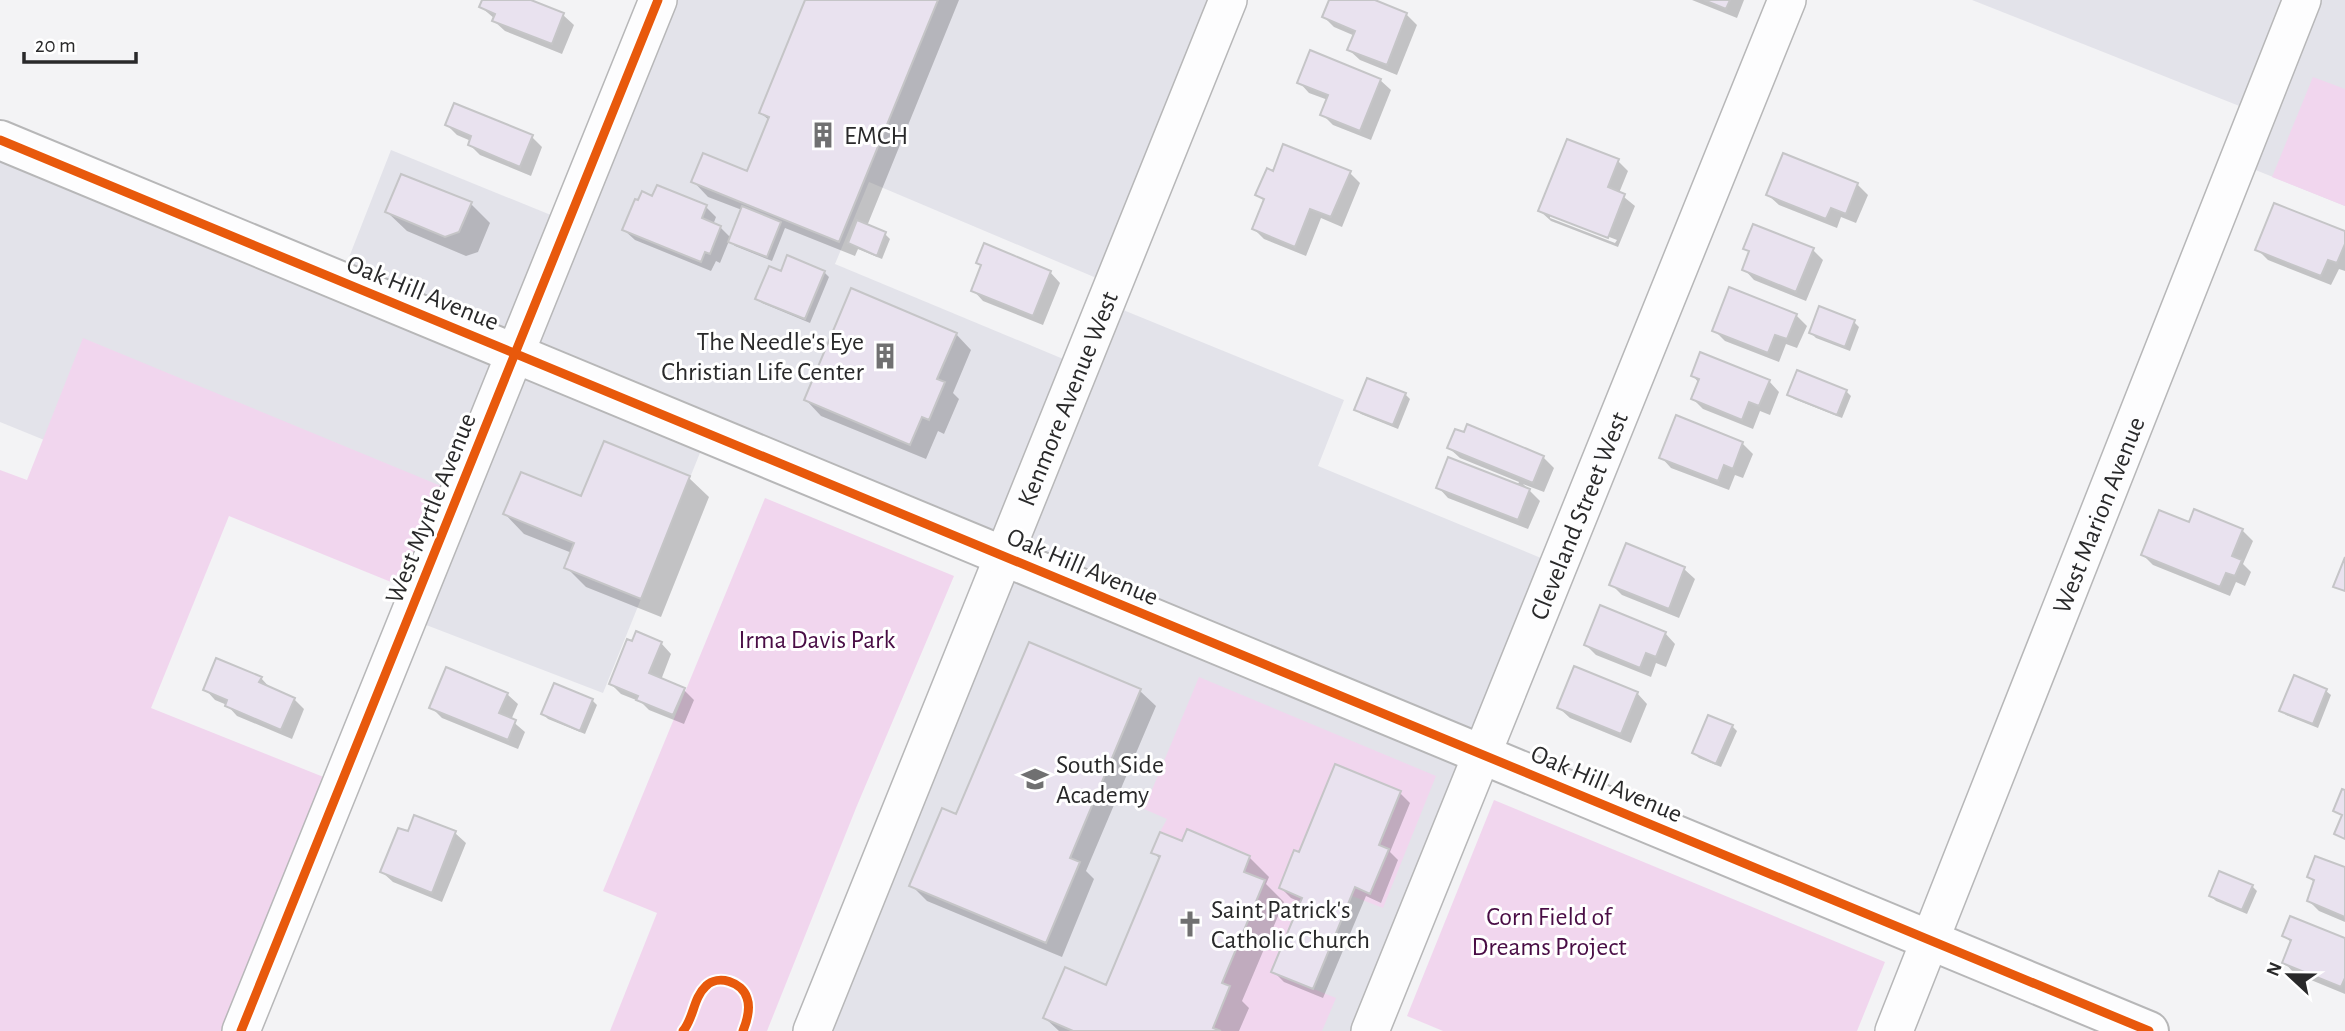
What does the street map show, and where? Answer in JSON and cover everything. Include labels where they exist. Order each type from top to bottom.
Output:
[{"type":"street","name":"West Myrtle Avenue","points":[[241,1031],[658,0]]},
{"type":"street","name":"Kenmore Avenue West","points":[[812,1031],[1228,0]]},
{"type":"street","name":"Cleveland Street West","points":[[1370,1031],[1787,0]]},
{"type":"street","name":"West Marion Avenue","points":[[1894,1031],[2302,0]]},
{"type":"street","name":"Oak Hill Avenue","points":[[0,140],[2149,1031]]},
{"type":"shaded area","points":[[658,0],[1228,0],[1113,285],[869,182],[835,264],[1080,366],[1106,303],[1344,400],[1318,466],[1558,565],[1370,1031],[812,1031],[1003,556],[708,433],[603,693],[408,618],[418,592],[0,422],[0,141],[337,288],[391,150],[568,222]]},
{"type":"shaded area","points":[[1972,0],[2345,0],[2345,206],[2238,163],[2257,113]]},
{"type":"green space","points":[[2313,77],[2345,89],[2345,206],[2272,177]]},
{"type":"green space","points":[[83,338],[458,493],[418,593],[229,516],[151,708],[341,784],[241,1031],[0,1031],[0,470],[27,480]]},
{"type":"green space","name":"Irma Davis Park","points":[[765,498],[954,576],[856,808],[767,1031],[610,1031],[657,913],[603,891]]},
{"type":"green space","points":[[1199,677],[1436,776],[1383,908],[1352,896],[1355,887],[1371,894],[1389,849],[1379,845],[1335,764],[1299,852],[1294,851],[1279,888],[1302,898],[1271,972],[1336,998],[1322,1031],[1221,1031],[1213,1028],[1230,987],[1222,983],[1265,881],[1244,872],[1250,855],[1187,829],[1182,841],[1160,832],[1167,819],[1144,809]]},
{"type":"green space","name":"Corn Field of Dreams Project","points":[[1494,800],[1885,962],[1857,1031],[1443,1031],[1407,1016]]},
{"type":"building","points":[[482,0],[531,0],[564,13],[552,44],[492,21],[495,14],[479,7]]},
{"type":"building","name":"EMCH","points":[[805,0],[938,0],[839,242],[691,182],[703,153],[747,171],[769,117],[759,113]]},
{"type":"building","points":[[1329,0],[1375,0],[1407,13],[1387,65],[1347,50],[1355,31],[1322,17]]},
{"type":"building","points":[[1704,0],[1730,0],[1726,9]]},
{"type":"building","points":[[1310,50],[1381,79],[1360,131],[1320,115],[1328,95],[1297,83]]},
{"type":"building","points":[[454,103],[533,135],[520,167],[468,145],[471,136],[445,125]]},
{"type":"building","points":[[1567,139],[1619,159],[1608,187],[1625,194],[1608,238],[1538,211]]},
{"type":"building","points":[[1283,144],[1351,171],[1331,217],[1310,209],[1295,247],[1252,229],[1264,199],[1255,195],[1267,168],[1273,171]]},
{"type":"building","points":[[1783,153],[1858,183],[1846,214],[1831,208],[1826,219],[1766,195]]},
{"type":"building","points":[[401,174],[472,202],[459,232],[445,237],[385,212]]},
{"type":"building","points":[[657,185],[707,205],[702,218],[721,226],[710,254],[705,252],[701,262],[622,230],[635,199],[638,200],[642,191],[652,196]]},
{"type":"building","points":[[2274,203],[2345,231],[2345,244],[2337,263],[2328,260],[2321,276],[2255,250]]},
{"type":"building","points":[[742,206],[781,222],[767,257],[728,242]]},
{"type":"building","points":[[857,220],[886,232],[877,256],[848,243]]},
{"type":"building","points":[[1753,224],[1814,248],[1796,292],[1742,270],[1749,251],[1743,249]]},
{"type":"building","points":[[984,243],[1051,271],[1033,316],[971,291],[981,265],[976,263]]},
{"type":"building","points":[[787,255],[825,271],[805,319],[755,299],[769,266],[781,271]]},
{"type":"building","points":[[1729,287],[1797,314],[1787,339],[1775,335],[1768,353],[1712,331]]},
{"type":"building","name":"The Needle's Eye Christian Life Center","points":[[851,288],[957,333],[937,379],[945,382],[929,420],[922,417],[910,445],[804,400]]},
{"type":"building","points":[[1819,306],[1855,320],[1845,347],[1809,333]]},
{"type":"building","points":[[1700,352],[1770,380],[1759,406],[1749,402],[1742,420],[1691,399],[1699,379],[1691,376]]},
{"type":"building","points":[[1797,370],[1847,390],[1837,415],[1787,395]]},
{"type":"building","points":[[1367,378],[1406,393],[1393,425],[1354,410]]},
{"type":"building","points":[[1676,415],[1743,442],[1733,469],[1724,465],[1718,481],[1659,458]]},
{"type":"building","points":[[1467,424],[1544,456],[1533,483],[1447,448],[1455,429],[1464,432]]},
{"type":"building","points":[[604,441],[690,476],[641,599],[564,568],[574,543],[503,514],[521,472],[581,496]]},
{"type":"building","points":[[1448,457],[1530,489],[1518,520],[1436,488]]},
{"type":"building","points":[[2194,509],[2243,529],[2232,556],[2242,560],[2235,576],[2226,573],[2220,587],[2141,555],[2159,510],[2189,522]]},
{"type":"building","points":[[1626,543],[1685,567],[1669,609],[1609,585]]},
{"type":"building","points":[[2345,557],[2345,591],[2333,587]]},
{"type":"building","points":[[1600,605],[1666,632],[1656,657],[1646,653],[1640,668],[1584,645]]},
{"type":"building","points":[[636,631],[662,642],[649,673],[685,688],[673,715],[636,700],[638,696],[609,684],[627,639],[632,641]]},
{"type":"building","name":"South Side Academy","points":[[1029,642],[1141,689],[1070,858],[1080,862],[1046,943],[909,886],[942,808],[956,814]]},
{"type":"building","points":[[216,658],[262,677],[259,682],[295,698],[281,730],[225,706],[227,700],[203,690]]},
{"type":"building","points":[[1574,666],[1638,692],[1621,734],[1557,708]]},
{"type":"building","points":[[446,667],[508,693],[499,713],[516,720],[508,740],[429,708]]},
{"type":"building","points":[[2294,675],[2327,689],[2313,724],[2279,711]]},
{"type":"building","points":[[554,683],[593,699],[580,731],[541,714]]},
{"type":"building","points":[[1708,715],[1733,725],[1716,764],[1692,753]]},
{"type":"building","points":[[1335,764],[1401,791],[1379,845],[1389,849],[1370,894],[1355,887],[1313,989],[1271,972],[1302,898],[1279,888],[1294,850],[1299,852]]},
{"type":"building","points":[[2342,789],[2345,790],[2345,839],[2334,834],[2342,815],[2333,811]]},
{"type":"building","points":[[414,815],[456,831],[432,893],[380,872],[398,828],[408,831]]},
{"type":"building","name":"Saint Patrick's Catholic Church","points":[[1187,829],[1250,856],[1244,872],[1265,880],[1222,983],[1230,986],[1213,1028],[1221,1031],[1073,1031],[1043,1018],[1065,967],[1106,985],[1160,856],[1151,853],[1160,832],[1182,841]]},
{"type":"building","points":[[2315,856],[2345,867],[2345,917],[2307,901],[2314,880],[2307,877]]},
{"type":"building","points":[[2219,871],[2253,885],[2242,910],[2209,896]]},
{"type":"building","points":[[2290,916],[2345,938],[2345,978],[2341,987],[2282,963],[2291,940],[2282,936]]},
{"type":"cycle path","points":[[241,1031],[658,0]]},
{"type":"cycle path","points":[[0,140],[2149,1031]]},
{"type":"cycle path","points":[[683,1031],[702,991],[711,982],[723,980],[735,984],[747,998],[749,1011],[743,1031]]},
{"type":"place","name":"EMCH","points":[[823,135]]},
{"type":"place","name":"The Needle's Eye Christian Life Center","points":[[885,356]]},
{"type":"place","name":"South Side Academy","points":[[1035,779]]},
{"type":"place","name":"Saint Patrick's Catholic Church","points":[[1190,924]]}]
